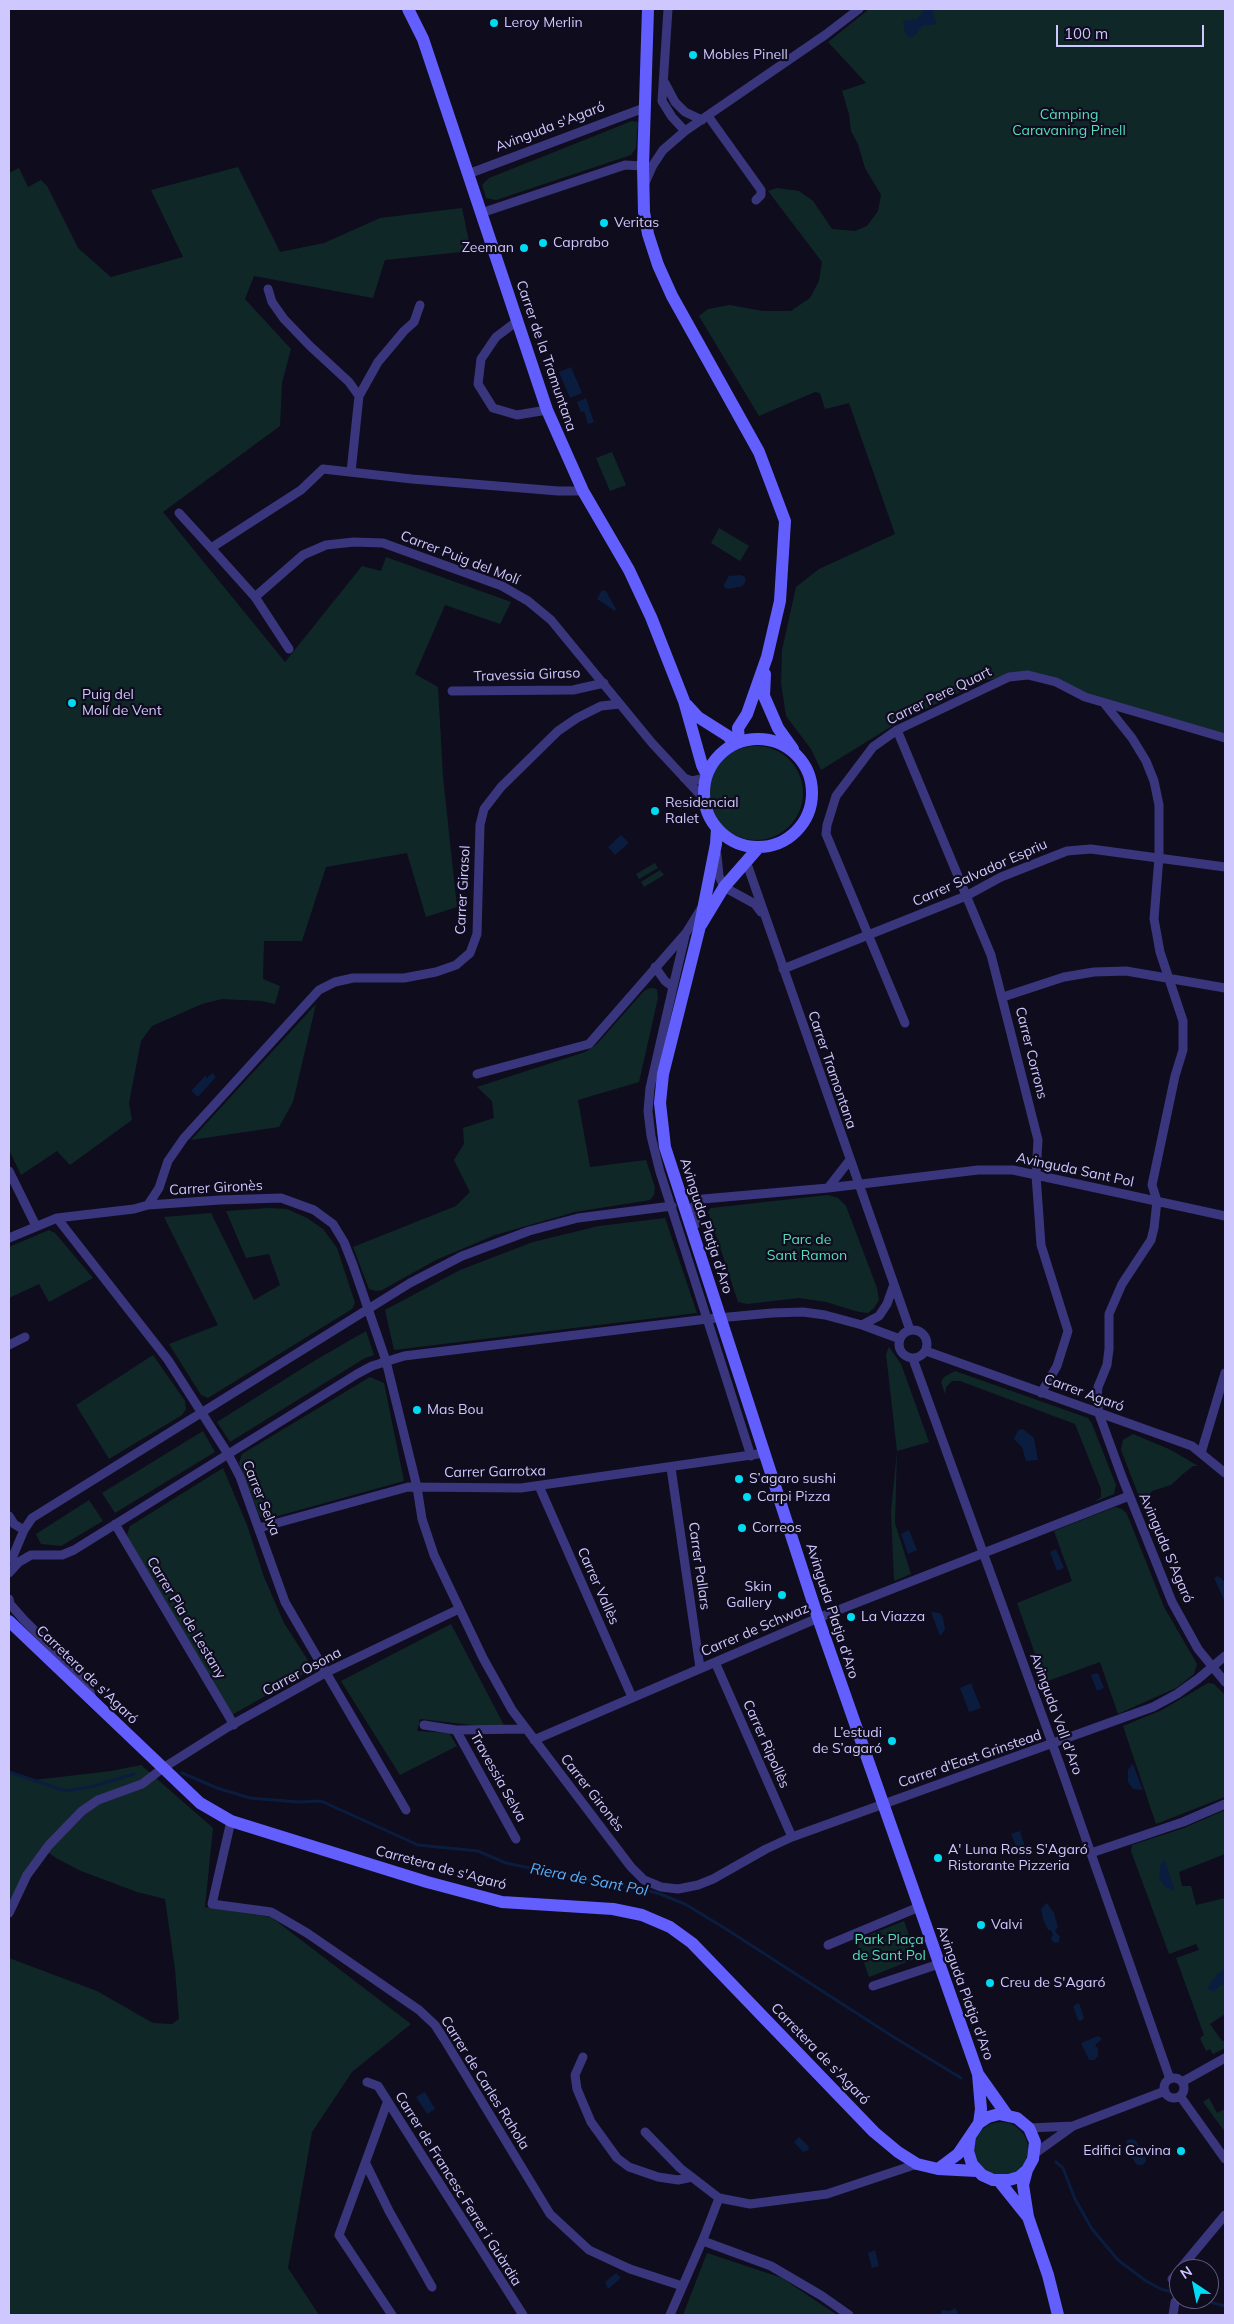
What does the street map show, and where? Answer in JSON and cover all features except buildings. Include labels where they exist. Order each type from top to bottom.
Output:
[{"type":"main road","name":"Carrer de la Tramuntana","points":[[408,9],[423,39],[516,322],[547,410],[583,491],[628,570],[651,617],[684,701],[706,777]]},
{"type":"main road","points":[[648,9],[643,166],[644,212],[648,234],[658,265],[672,296],[759,452],[785,521],[780,601],[767,657],[747,714],[738,728],[737,743]]},
{"type":"main road","points":[[767,657],[764,696],[778,728],[806,767],[810,778],[812,795],[809,812],[800,827],[787,839],[776,844],[759,847],[738,844],[717,828],[708,814],[704,799],[706,777],[716,758],[737,743],[756,739],[772,740],[785,746],[795,754]]},
{"type":"main road","name":"Carrer de la Tramuntana","points":[[684,701],[698,717],[737,743]]},
{"type":"main road","points":[[716,728],[734,722],[747,714]]},
{"type":"main road","name":"Avinguda Platja d'Aro","points":[[717,828],[706,908],[698,930],[663,1074],[660,1103],[665,1147],[705,1273],[714,1318],[765,1453],[818,1618],[882,1805],[978,2074],[981,2109],[978,2123]]},
{"type":"main road","points":[[706,908],[759,847]]},
{"type":"main road","name":"Carretera de s'Agaró","points":[[9,1621],[200,1803],[231,1821],[427,1882],[502,1902],[613,1909],[642,1915],[670,1927],[692,1943],[874,2132],[898,2152],[916,2164],[938,2169],[977,2171]]},
{"type":"main road","points":[[978,2074],[1007,2114],[1020,2120],[1029,2128],[1035,2142],[1034,2154],[1026,2170],[1024,2185],[1028,2217],[1048,2275],[1058,2315]]},
{"type":"main road","points":[[938,2169],[958,2154],[978,2123],[992,2116],[1007,2114]]},
{"type":"main road","points":[[970,2137],[969,2155],[977,2171],[987,2178],[999,2181],[1014,2179],[1026,2170]]},
{"type":"main road","points":[[999,2181],[1028,2217]]},
{"type":"street","points":[[668,9],[662,101],[672,117],[686,131]]},
{"type":"street","points":[[644,186],[653,165],[663,150],[686,131],[825,35],[859,9]]},
{"type":"street","points":[[645,71],[663,73]]},
{"type":"street","points":[[663,73],[667,89],[674,102],[684,112],[705,118],[761,190],[761,196],[756,200]]},
{"type":"street","name":"Avinguda s'Agaró","points":[[468,174],[644,108]]},
{"type":"street","points":[[481,213],[625,165],[643,166]]},
{"type":"street","points":[[268,289],[272,302],[284,319],[349,382],[359,396]]},
{"type":"street","points":[[351,472],[359,396],[378,362],[414,322],[420,305]]},
{"type":"street","points":[[516,322],[496,338],[481,359],[478,384],[493,408],[517,415],[547,410]]},
{"type":"street","points":[[211,548],[301,490],[323,469],[548,490],[583,491]]},
{"type":"street","points":[[179,513],[255,597],[289,650]]},
{"type":"street","name":"Carrer Puig del Molí","points":[[255,597],[303,555],[326,545],[354,542],[384,544],[502,586],[528,601],[551,620],[682,777]]},
{"type":"street","name":"Carrer Pere Quart","points":[[905,1023],[870,934],[826,834],[826,825],[836,796],[873,747],[897,730],[1009,677],[1028,675],[1043,677],[1085,697],[1225,738]]},
{"type":"street","name":"Travessia Giraso","points":[[452,691],[573,690],[604,683]]},
{"type":"street","name":"Avinguda S'Agaró","points":[[1104,703],[1132,738],[1146,761],[1154,781],[1159,805],[1159,857],[1154,919],[1160,952],[1183,1021],[1183,1050],[1175,1076],[1152,1185],[1157,1201],[1157,1215],[1151,1240],[1122,1284],[1110,1314],[1107,1365],[1098,1387],[1097,1400],[1099,1414],[1172,1602],[1198,1649],[1225,1682]]},
{"type":"street","name":"Carrer Girasol","points":[[148,1205],[159,1188],[168,1161],[184,1138],[306,1002],[319,990],[335,982],[353,978],[404,978],[436,972],[456,965],[470,953],[477,934],[480,826],[484,809],[501,787],[558,731],[576,718],[601,706],[620,704]]},
{"type":"street","name":"Carrer Corrons","points":[[897,730],[991,955],[1038,1140],[1036,1174],[1041,1245],[1068,1330],[1057,1366],[1041,1393]]},
{"type":"street","points":[[682,777],[692,781],[706,777]]},
{"type":"street","points":[[682,777],[704,799]]},
{"type":"street","points":[[716,844],[719,876],[724,887],[755,904],[765,917]]},
{"type":"street","name":"Carrer Salvador Espriu","points":[[783,969],[966,896],[1001,877],[1067,851],[1091,849],[1225,866]]},
{"type":"street","name":"Carrer Tramontana","points":[[746,861],[893,1287],[910,1330]]},
{"type":"street","points":[[477,1074],[589,1044],[706,908],[721,900],[739,895]]},
{"type":"street","points":[[686,933],[656,1058],[648,1111],[660,1172],[714,1318],[751,1456]]},
{"type":"street","points":[[655,967],[665,982],[673,987]]},
{"type":"street","points":[[1003,997],[1064,977],[1094,972],[1126,971],[1225,988]]},
{"type":"street","points":[[828,1188],[849,1161]]},
{"type":"street","name":"Avinguda Sant Pol","points":[[705,1273],[706,1258],[693,1214],[694,1206],[703,1199],[828,1188],[978,1170],[1013,1170],[1225,1216]]},
{"type":"street","points":[[9,1171],[36,1226]]},
{"type":"street","name":"Carrer Gironès","points":[[9,1238],[57,1218],[134,1209],[148,1205],[281,1198],[314,1210],[333,1224],[344,1242],[386,1361],[417,1487],[422,1519],[434,1555],[459,1608],[483,1658],[512,1710],[631,1867],[644,1880],[660,1887],[678,1889],[714,1879],[766,1849],[792,1837],[882,1805]]},
{"type":"street","points":[[9,1560],[13,1556],[24,1530],[32,1518],[367,1308],[462,1256],[530,1231],[578,1218],[672,1206]]},
{"type":"street","name":"Carrer Selva","points":[[57,1218],[168,1360],[228,1454],[240,1477],[285,1602],[324,1673],[406,1810]]},
{"type":"street","points":[[862,1325],[879,1316],[887,1304],[893,1287]]},
{"type":"street","points":[[9,1573],[19,1562],[31,1555],[62,1556],[357,1374],[386,1361],[420,1353],[714,1318],[803,1312],[825,1315],[862,1325],[900,1339]]},
{"type":"street","points":[[910,1330],[918,1331],[925,1336],[927,1342],[926,1351],[922,1356],[913,1359],[907,1358],[900,1351],[900,1339],[910,1330]]},
{"type":"street","points":[[9,1345],[25,1337]]},
{"type":"street","name":"Carrer Agaró","points":[[926,1351],[1192,1446],[1225,1474]]},
{"type":"street","name":"Avinguda Vall d'Aro","points":[[913,1359],[984,1553],[1170,2079]]},
{"type":"street","points":[[1201,1454],[1225,1373]]},
{"type":"street","name":"Carrer Garrotxa","points":[[259,1528],[408,1487],[521,1488],[671,1468],[765,1453]]},
{"type":"street","name":"Carrer Pallars","points":[[671,1468],[700,1668]]},
{"type":"street","name":"Carrer Vallès","points":[[539,1486],[632,1697]]},
{"type":"street","name":"Carrer de Schwaz","points":[[534,1740],[818,1618],[1130,1496]]},
{"type":"street","points":[[9,1516],[14,1524],[24,1530]]},
{"type":"street","name":"Carrer Pla de Ľestany","points":[[115,1524],[234,1725]]},
{"type":"street","points":[[9,1599],[10,1604],[24,1620],[70,1663],[86,1681],[92,1701]]},
{"type":"street","name":"Carrer Osona","points":[[9,1913],[27,1875],[49,1845],[82,1811],[98,1800],[142,1784],[163,1768],[324,1673],[459,1608]]},
{"type":"street","name":"Carrer d'East Grinstead","points":[[882,1805],[1153,1707],[1177,1694],[1225,1656]]},
{"type":"street","name":"Carrer Ripollès","points":[[715,1662],[792,1837]]},
{"type":"street","name":"Travessia Selva","points":[[424,1725],[456,1730],[526,1729]]},
{"type":"street","name":"Travessia Selva","points":[[456,1730],[516,1839]]},
{"type":"street","points":[[1091,1853],[1183,1822],[1225,1804]]},
{"type":"street","name":"Carrer de Carles Rahola","points":[[231,1821],[212,1904],[271,1912],[307,1933],[419,2010],[434,2025],[444,2039],[550,2214],[589,2250],[630,2269],[682,2286]]},
{"type":"street","points":[[828,1945],[919,1907]]},
{"type":"street","points":[[873,1986],[939,1964]]},
{"type":"street","points":[[583,2057],[575,2075],[577,2089],[591,2122],[618,2158],[629,2167],[658,2177],[678,2180],[692,2178]]},
{"type":"street","points":[[1182,2082],[1225,2058]]},
{"type":"street","points":[[1177,2078],[1182,2082],[1184,2090],[1180,2096],[1171,2098],[1165,2091],[1165,2084],[1170,2079],[1177,2078]]},
{"type":"street","name":"Carrer de Francesc Ferrer i Guàrdia","points":[[367,2082],[378,2086],[523,2315]]},
{"type":"street","points":[[1034,2154],[1073,2126],[1165,2091]]},
{"type":"street","points":[[1180,2096],[1225,2158]]},
{"type":"street","points":[[387,2102],[339,2234],[392,2315]]},
{"type":"street","points":[[1029,2128],[1073,2126]]},
{"type":"street","points":[[645,2132],[692,2178],[719,2198],[750,2204],[827,2194],[916,2164]]},
{"type":"street","points":[[366,2164],[389,2211],[432,2287]]},
{"type":"street","points":[[670,2315],[703,2241],[719,2198]]},
{"type":"street","points":[[1189,2259],[1225,2215]]},
{"type":"street","points":[[703,2241],[771,2266],[800,2282],[849,2315]]},
{"type":"green space","name":"Càmping Caravaning Pinell","points":[[869,9],[1225,9],[1225,738],[1083,696],[1034,674],[986,680],[900,721],[821,770],[811,749],[786,716],[781,683],[782,650],[796,587],[819,569],[895,534],[849,403],[825,409],[820,393],[815,392],[759,416],[699,316],[708,309],[730,305],[763,311],[791,311],[810,298],[819,281],[822,262],[768,191],[777,188],[799,191],[813,201],[832,229],[855,231],[867,226],[878,211],[881,195],[865,168],[858,144],[851,131],[849,114],[842,91],[866,83],[828,42]]},
{"type":"green space","points":[[632,121],[638,122],[636,148],[631,155],[496,200],[486,198],[482,185],[489,178]]},
{"type":"green space","points":[[238,167],[280,252],[324,243],[380,218],[462,208],[471,251],[385,260],[373,298],[254,276],[245,299],[291,349],[282,383],[280,426],[163,512],[285,662],[362,566],[381,571],[386,557],[511,602],[500,624],[445,605],[415,674],[438,687],[443,777],[457,907],[426,917],[407,853],[326,867],[302,941],[264,941],[263,979],[280,986],[275,1004],[262,1001],[222,999],[202,1004],[152,1026],[141,1041],[129,1103],[132,1120],[70,1165],[57,1151],[21,1175],[9,1150],[9,173],[19,168],[28,187],[41,180],[47,186],[78,248],[111,277],[183,257],[151,190]]},
{"type":"green space","points":[[612,452],[626,485],[610,491],[596,458]]},
{"type":"green space","points":[[719,528],[749,546],[740,561],[711,543]]},
{"type":"green space","points":[[756,746],[774,750],[789,760],[799,775],[803,793],[799,811],[789,826],[774,836],[756,840],[738,836],[723,826],[713,811],[709,793],[713,775],[723,760],[738,750]]},
{"type":"green space","points":[[655,863],[658,868],[639,879],[636,874]]},
{"type":"green space","points":[[660,870],[664,875],[644,887],[641,882]]},
{"type":"green space","points":[[650,988],[657,989],[658,998],[639,1082],[578,1100],[590,1167],[646,1160],[655,1187],[654,1195],[650,1200],[575,1212],[495,1235],[436,1260],[382,1290],[369,1289],[353,1247],[456,1206],[470,1192],[454,1160],[464,1144],[463,1128],[494,1118],[492,1101],[477,1087],[585,1052],[596,1045],[644,991]]},
{"type":"green space","points":[[316,1004],[293,1102],[279,1127],[191,1140]]},
{"type":"green space","name":"Parc de Sant Ramon","points":[[828,1195],[838,1198],[846,1206],[877,1288],[879,1300],[874,1308],[868,1313],[859,1312],[826,1302],[799,1298],[747,1304],[738,1302],[708,1211],[711,1208]]},
{"type":"green space","points":[[269,1208],[287,1209],[307,1218],[323,1229],[337,1248],[355,1303],[352,1309],[208,1398],[201,1395],[169,1344],[218,1325],[164,1217],[211,1213],[254,1300],[280,1285],[269,1254],[246,1258],[226,1211]]},
{"type":"green space","points":[[665,1218],[697,1313],[394,1350],[385,1310],[460,1270],[533,1242],[599,1226]]},
{"type":"green space","points":[[49,1230],[55,1233],[93,1278],[49,1302],[39,1284],[9,1298],[9,1247]]},
{"type":"green space","points":[[366,1331],[374,1355],[365,1358],[230,1442],[217,1422],[314,1361]]},
{"type":"green space","points":[[889,1347],[901,1364],[929,1442],[897,1451],[886,1354]]},
{"type":"green space","points":[[153,1355],[185,1401],[186,1409],[182,1415],[109,1459],[76,1405]]},
{"type":"green space","points":[[955,1371],[1088,1418],[1116,1485],[1114,1494],[1094,1502],[1101,1497],[1101,1489],[1075,1424],[960,1381],[952,1381],[946,1387],[945,1394],[941,1382],[944,1377]]},
{"type":"green space","points":[[370,1377],[384,1383],[404,1481],[267,1519],[260,1517],[239,1463],[242,1454]]},
{"type":"green space","points":[[203,1431],[215,1452],[115,1513],[102,1493]]},
{"type":"green space","points":[[1133,1434],[1171,1450],[1198,1466],[1193,1466],[1171,1485],[1152,1491],[1142,1504],[1121,1450],[1123,1440]]},
{"type":"green space","points":[[897,1451],[895,1523],[911,1574],[894,1581],[891,1512]]},
{"type":"green space","points":[[223,1468],[247,1525],[264,1577],[284,1623],[309,1662],[305,1673],[232,1715],[135,1556],[127,1534],[130,1526]]},
{"type":"green space","points":[[89,1500],[103,1521],[61,1546],[41,1544],[36,1534]]},
{"type":"green space","points":[[1115,1507],[1122,1509],[1127,1514],[1164,1607],[1197,1664],[1194,1674],[1176,1688],[1118,1714],[1100,1662],[1045,1682],[1017,1603],[1072,1581],[1054,1531]]},
{"type":"green space","points":[[451,1624],[506,1729],[420,1719],[417,1731],[449,1733],[457,1746],[400,1775],[341,1681]]},
{"type":"green space","points":[[1208,1683],[1214,1684],[1225,1695],[1225,1797],[1156,1824],[1123,1726],[1162,1710]]},
{"type":"green space","points":[[141,1765],[213,1828],[205,1907],[271,1917],[411,2024],[352,2072],[312,2132],[288,2268],[319,2315],[9,2315],[9,1958],[97,1991],[153,2023],[172,2024],[179,2019],[175,1969],[165,1899],[137,1892],[81,1871],[56,1858],[42,1848],[25,1871],[9,1902],[9,1772],[34,1780],[111,1771]]},
{"type":"green space","points":[[1225,1810],[1225,1854],[1179,1872],[1182,1886],[1191,1886],[1196,1905],[1225,1898],[1225,2014],[1210,2024],[1222,2041],[1225,2040],[1225,2048],[1213,2054],[1210,2049],[1206,2051],[1200,2038],[1204,2035],[1176,1958],[1199,1950],[1196,1944],[1169,1954],[1131,1851],[1132,1845],[1184,1828]]},
{"type":"green space","name":"Park Plaça de Sant Pol","points":[[904,1921],[917,1958],[869,1977],[856,1940]]},
{"type":"green space","points":[[1209,2098],[1217,2113],[1225,2109],[1225,2132],[1203,2102]]},
{"type":"green space","points":[[1001,2122],[1011,2124],[1020,2130],[1026,2139],[1028,2149],[1026,2159],[1020,2168],[1011,2174],[1001,2176],[991,2174],[982,2168],[976,2159],[974,2149],[976,2139],[982,2130],[991,2124]]},
{"type":"green space","points":[[707,2253],[782,2278],[837,2315],[683,2315]]},
{"type":"water","points":[[925,9],[934,9],[933,15],[937,24],[922,26],[916,35],[909,38],[905,32],[903,21],[917,19]]},
{"type":"water","points":[[571,367],[582,393],[570,398],[559,372]]},
{"type":"water","points":[[586,398],[590,409],[588,410],[594,422],[588,424],[584,411],[581,412],[577,402]]},
{"type":"water","points":[[741,575],[746,580],[743,586],[728,589],[724,587],[729,576]]},
{"type":"water","points":[[602,590],[606,591],[616,609],[615,611],[597,599]]},
{"type":"water","points":[[621,835],[629,843],[615,855],[608,847]]},
{"type":"water","points":[[212,1073],[216,1077],[198,1097],[191,1091],[205,1076],[207,1078]]},
{"type":"water","points":[[1023,1429],[1034,1438],[1038,1460],[1026,1461],[1022,1447],[1014,1439],[1018,1430]]},
{"type":"water","points":[[909,1530],[917,1550],[908,1554],[901,1534]]},
{"type":"water","points":[[1056,1549],[1064,1568],[1057,1571],[1050,1552]]},
{"type":"water","points":[[1218,1576],[1225,1582],[1225,1602],[1214,1578]]},
{"type":"water","points":[[931,1612],[940,1613],[943,1618],[945,1630],[940,1636]]},
{"type":"water","points":[[1098,1673],[1104,1688],[1097,1691],[1091,1675]]},
{"type":"water","points":[[971,1683],[981,1708],[969,1712],[960,1688]]},
{"type":"water","points":[[1133,1764],[1143,1790],[1133,1789],[1128,1782],[1128,1769]]},
{"type":"water","points":[[1020,1831],[1025,1847],[1018,1850],[1011,1834]]},
{"type":"water","points":[[1165,1860],[1175,1891],[1165,1887],[1159,1878],[1160,1866]]},
{"type":"water","points":[[1047,1903],[1054,1913],[1058,1927],[1055,1930],[1060,1936],[1059,1942],[1054,1943],[1051,1939],[1053,1935],[1051,1930],[1048,1930],[1043,1919],[1041,1909]]},
{"type":"water","points":[[1225,1969],[1225,1984],[1219,1986],[1214,1992],[1207,1988],[1218,1973]]},
{"type":"water","points":[[1079,2003],[1084,2018],[1081,2021],[1078,2020],[1073,2006]]},
{"type":"water","points":[[1098,2036],[1102,2039],[1095,2045],[1098,2049],[1098,2056],[1094,2060],[1089,2060],[1081,2043]]},
{"type":"water","points":[[425,2092],[435,2109],[427,2114],[416,2097]]},
{"type":"water","points":[[799,2137],[808,2146],[809,2150],[803,2152],[794,2142]]},
{"type":"water","points":[[1127,2140],[1135,2140],[1145,2154],[1146,2162],[1142,2165],[1137,2165],[1129,2154],[1126,2145]]},
{"type":"water","points":[[875,2250],[879,2266],[872,2268],[868,2253]]},
{"type":"water","points":[[616,2273],[621,2278],[608,2289],[605,2282]]},
{"type":"water","points":[[955,2308],[958,2312],[956,2314],[940,2315],[942,2310],[950,2311]]},
{"type":"waterway","name":"Riera de Sant Pol","points":[[9,1772],[66,1791],[94,1786],[134,1774]]},
{"type":"waterway","name":"Riera de Sant Pol","points":[[182,1773],[217,1788],[250,1798],[298,1802],[321,1801],[418,1845],[478,1851],[506,1863],[592,1881],[643,1889],[660,1894],[685,1904],[726,1929],[961,2078]]},
{"type":"waterway","name":"Riera de Sant Pol","points":[[1056,2162],[1063,2168],[1075,2199],[1092,2229],[1118,2260],[1146,2281],[1169,2291]]},
{"type":"waterway","name":"Riera de Sant Pol","points":[[1219,2304],[1225,2306]]},
{"type":"place","name":"Leroy Merlin","points":[[494,23]]},
{"type":"place","name":"Mobles Pinell","points":[[693,55]]},
{"type":"place","name":"Veritas","points":[[604,223]]},
{"type":"place","name":"Caprabo","points":[[543,243]]},
{"type":"place","name":"Zeeman","points":[[524,248]]},
{"type":"place","name":"Puig del Molí de Vent","points":[[72,703]]},
{"type":"place","name":"Residencial Ralet","points":[[655,811]]},
{"type":"place","name":"Mas Bou","points":[[417,1410]]},
{"type":"place","name":"S’agaro sushi","points":[[739,1479]]},
{"type":"place","name":"Carpi Pizza","points":[[747,1497]]},
{"type":"place","name":"Correos","points":[[742,1528]]},
{"type":"place","name":"Skin Gallery","points":[[782,1595]]},
{"type":"place","name":"La Viazza","points":[[851,1617]]},
{"type":"place","name":"L’estudi de S’agaró","points":[[892,1741]]},
{"type":"place","name":"A' Luna Ross S'Agaró Ristorante Pizzeria","points":[[938,1858]]},
{"type":"place","name":"Valvi","points":[[981,1925]]},
{"type":"place","name":"Creu de S'Agaró","points":[[990,1983]]},
{"type":"place","name":"Edifici Gavina","points":[[1181,2151]]}]
